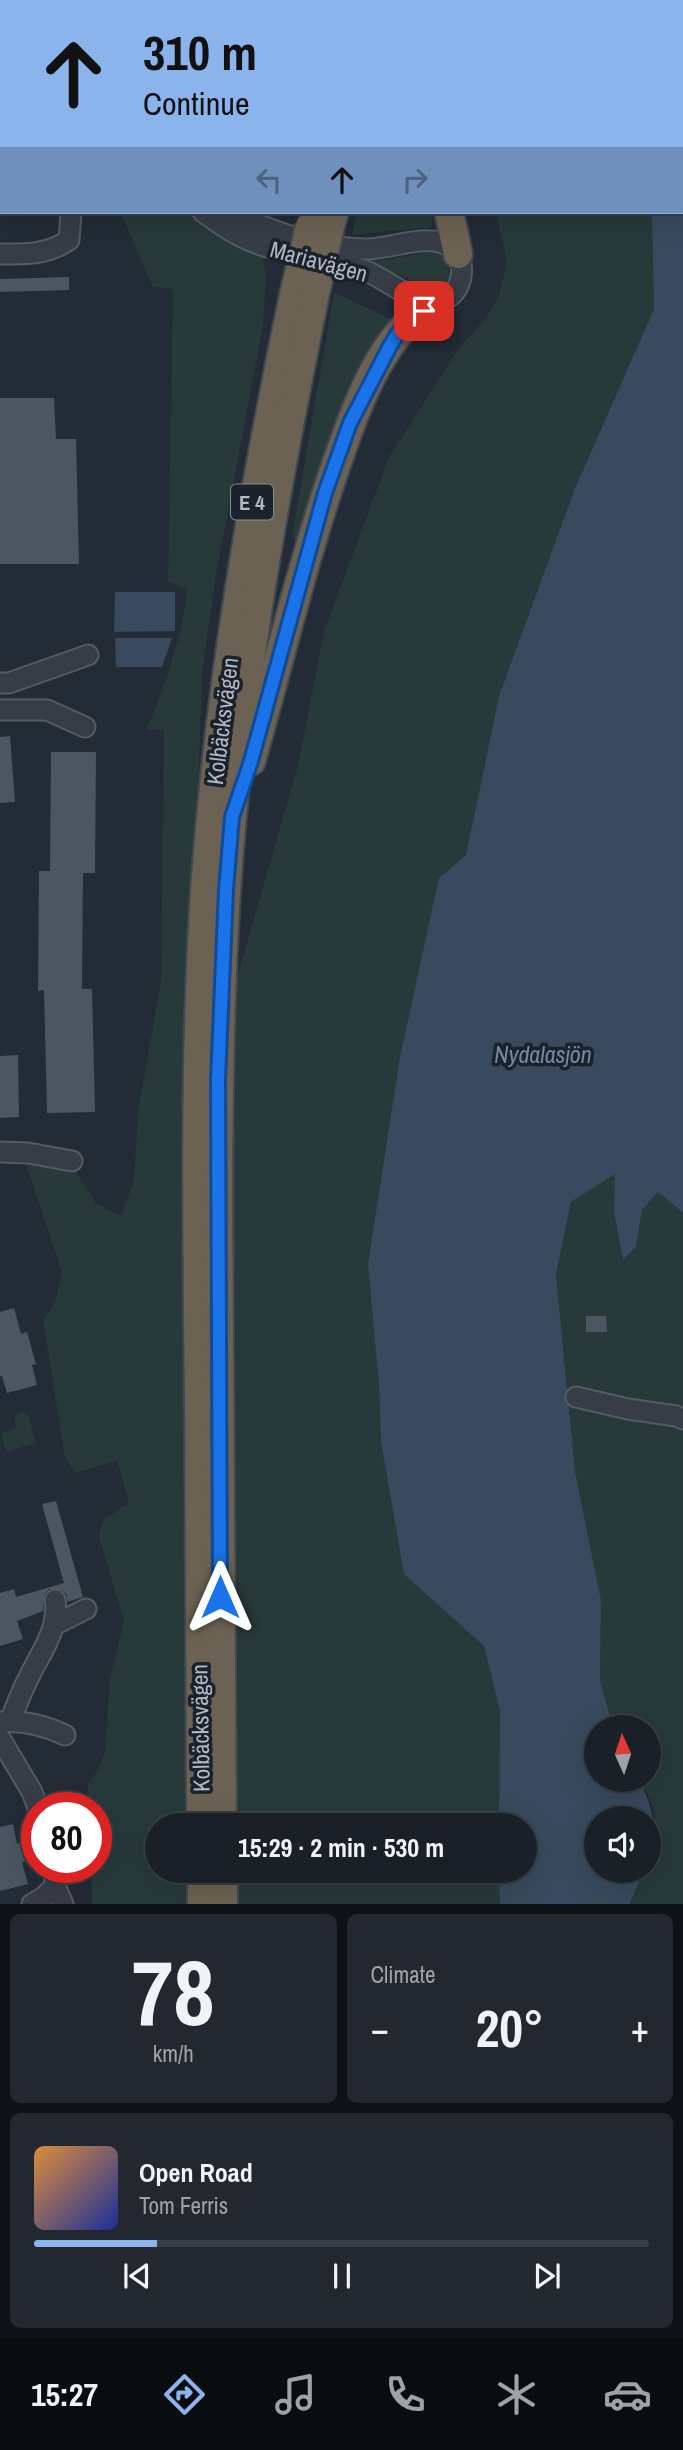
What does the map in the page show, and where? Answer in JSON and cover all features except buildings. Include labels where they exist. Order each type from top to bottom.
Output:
[{"type":"highway","points":[[449,214],[458,254]]},
{"type":"highway","name":"Kolbäcksvägen","points":[[201,1813],[197,1144],[205,902],[221,724],[240,580],[261,453],[304,296],[321,220]]},
{"type":"highway","name":"Kolbäcksvägen","points":[[222,1813],[218,1080],[226,890],[242,713],[304,296]]},
{"type":"highway","points":[[232,817],[251,761],[325,493],[350,423],[382,358],[398,333],[436,302]]},
{"type":"highway","points":[[202,1883],[202,1904]]},
{"type":"highway","points":[[223,1883],[223,1904]]},
{"type":"street","points":[[0,254],[36,254],[56,250],[69,240],[71,214]]},
{"type":"street","name":"Mariavägen","points":[[205,214],[238,236],[260,245],[366,271],[412,295],[436,302]]},
{"type":"street","name":"Mariavägen","points":[[238,214],[283,234],[338,246],[366,249],[436,241],[452,248],[458,254]]},
{"type":"street","points":[[436,302],[450,297],[459,286],[462,267],[458,254]]},
{"type":"street","points":[[0,683],[9,683],[88,655]]},
{"type":"street","points":[[0,710],[47,710],[85,727]]},
{"type":"street","points":[[0,1152],[29,1153],[72,1161]]},
{"type":"street","points":[[576,1397],[683,1419]]},
{"type":"street","points":[[55,1600],[54,1625],[5,1721],[49,1728],[65,1735]]},
{"type":"street","points":[[54,1625],[86,1609]]},
{"type":"street","points":[[0,1738],[32,1792]]},
{"type":"street","points":[[32,1904],[57,1886]]},
{"type":"shaded area","points":[[121,214],[206,214],[260,245],[266,274],[263,326],[216,575],[202,673],[190,1051],[216,1051],[298,765],[324,631],[389,457],[459,348],[486,318],[499,296],[507,262],[496,214],[653,214],[654,309],[575,488],[499,696],[466,855],[439,878],[432,915],[379,1384],[381,1441],[462,1625],[484,1646],[500,1710],[499,1813],[145,1813],[145,1883],[499,1883],[500,1904],[92,1904],[91,1883],[112,1883],[112,1792],[88,1792],[88,1783],[99,1769],[105,1751],[110,1679],[124,1622],[99,1536],[103,1520],[129,1503],[117,1461],[75,1473],[65,1458],[43,1320],[55,1302],[62,1272],[26,1164],[44,1160],[72,1166],[96,1203],[121,1216],[134,1179],[138,1112],[161,980],[164,731],[147,729],[177,643],[187,589],[168,582],[173,289],[153,287]]},
{"type":"shaded area","points":[[357,214],[434,214],[431,227],[352,235]]},
{"type":"shaded area","points":[[428,252],[441,255],[448,266],[450,278],[443,287],[430,291],[405,277],[362,260],[390,259]]},
{"type":"shaded area","points":[[334,292],[394,321],[301,542],[292,537]]},
{"type":"shaded area","points":[[616,1173],[614,1212],[623,1259],[636,1247],[642,1210],[658,1192],[683,1213],[683,1904],[630,1904],[638,1883],[661,1883],[661,1806],[652,1806],[646,1792],[662,1792],[662,1715],[610,1715],[600,1680],[601,1600],[575,1471],[556,1274],[571,1202]]},
{"type":"shaded area","points":[[23,1412],[29,1417],[36,1443],[6,1452],[1,1433],[17,1428],[14,1418]]},
{"type":"water","name":"Nydalasjön","points":[[652,214],[683,214],[683,1213],[658,1192],[642,1210],[636,1247],[623,1260],[614,1212],[615,1174],[571,1202],[556,1274],[575,1471],[601,1600],[600,1680],[610,1715],[584,1715],[584,1792],[644,1792],[650,1806],[584,1806],[584,1883],[638,1883],[630,1904],[500,1904],[499,1883],[537,1883],[537,1813],[499,1813],[500,1711],[484,1646],[404,1574],[381,1441],[379,1384],[368,1264],[400,1057],[439,878],[466,855],[499,696],[575,488],[654,309]]},
{"type":"water","points":[[115,592],[175,592],[175,631],[114,632]]},
{"type":"water","points":[[115,638],[172,638],[162,667],[116,667]]},
{"type":"route","points":[[220,1597],[218,1080],[226,890],[232,817],[251,761],[325,493],[350,423],[382,358],[398,333],[424,311]]}]
